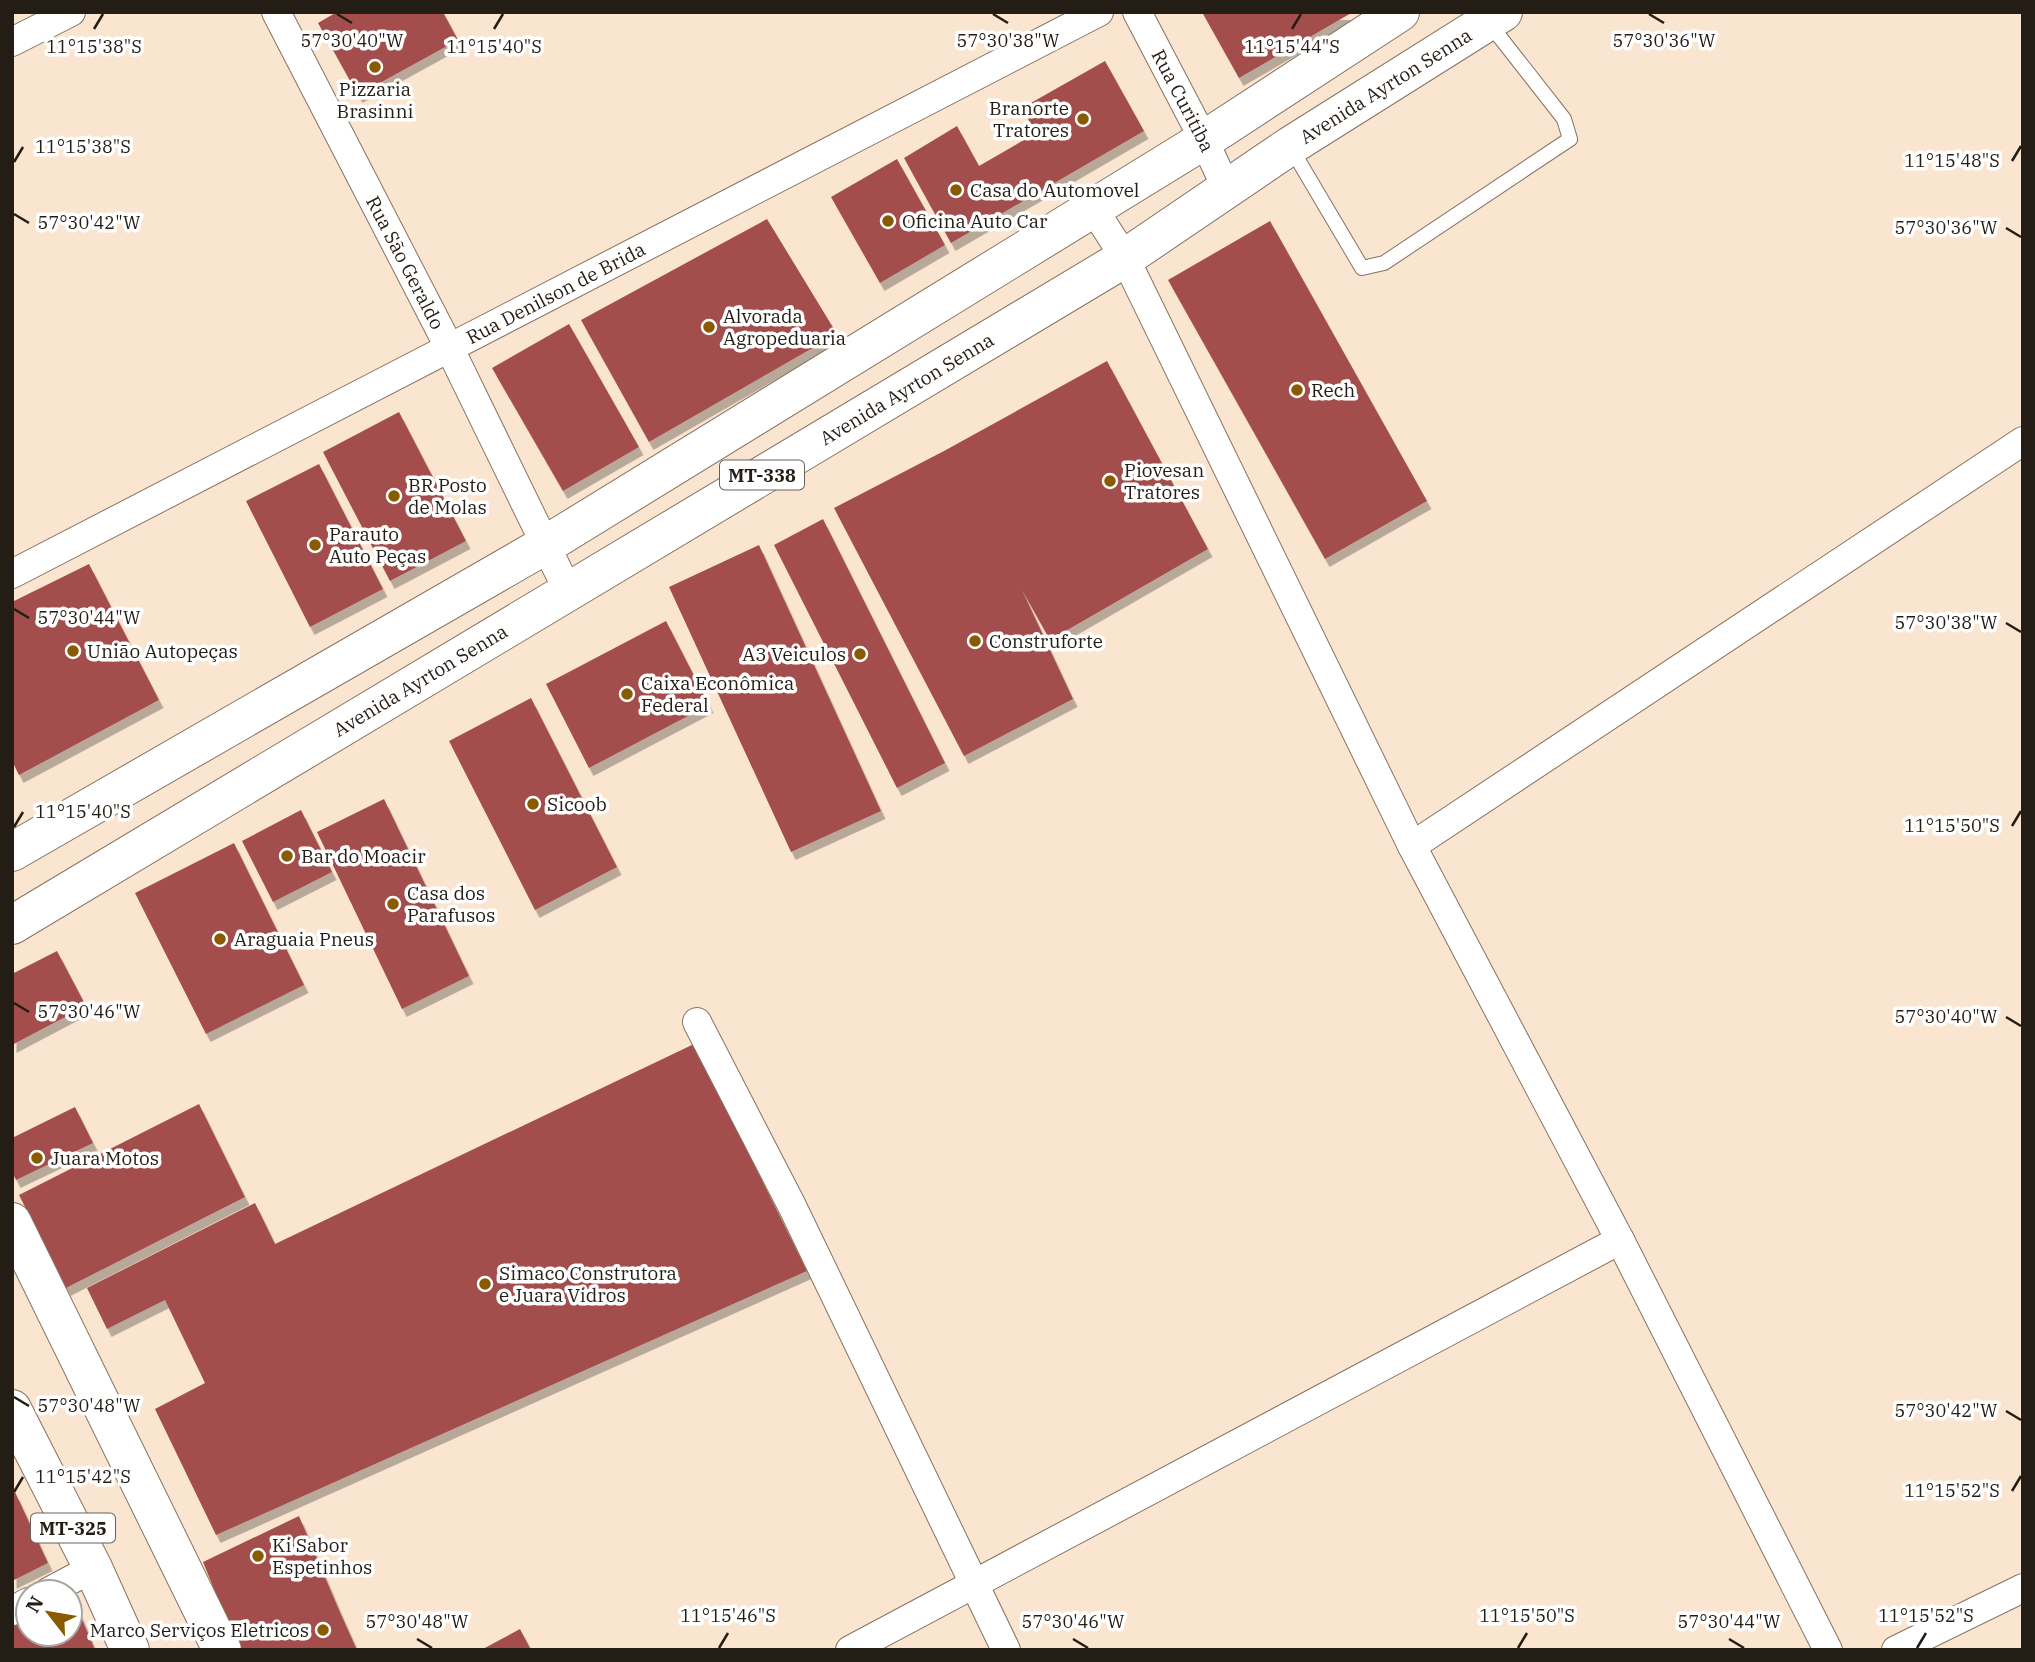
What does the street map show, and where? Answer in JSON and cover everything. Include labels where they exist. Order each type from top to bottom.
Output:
[{"type":"main road","name":"MT-338","points":[[12,852],[547,544],[1204,140],[1401,12]]},
{"type":"main road","name":"Avenida Ayrton Senna","points":[[12,926],[1125,258],[1175,222],[1491,16]]},
{"type":"main road","points":[[144,776],[172,829]]},
{"type":"main road","points":[[12,1222],[222,1650]]},
{"type":"main road","name":"MT-325","points":[[12,1409],[93,1568],[130,1650]]},
{"type":"street","points":[[12,42],[71,12]]},
{"type":"street","name":"Rua São Geraldo","points":[[276,12],[449,347],[568,591]]},
{"type":"street","name":"Rua Denilson de Brida","points":[[12,574],[1099,12]]},
{"type":"street","name":"Rua Curitiba","points":[[1138,12],[1227,190]]},
{"type":"street","points":[[1093,208],[1125,258],[1412,846],[1620,1240],[1828,1650]]},
{"type":"street","points":[[1412,846],[2023,441]]},
{"type":"street","points":[[697,1022],[792,1206],[1006,1650]]},
{"type":"street","points":[[850,1650],[1620,1240]]},
{"type":"street","points":[[74,1578],[93,1568]]},
{"type":"street","points":[[1896,1650],[2023,1588]]},
{"type":"lane","points":[[1290,146],[1362,268],[1384,263],[1570,139],[1563,118],[1491,16]]},
{"type":"building","name":"Pizzaria Brasinni","points":[[337,12],[443,12],[458,40],[358,95],[318,23]]},
{"type":"building","points":[[1202,12],[1353,12],[1239,78]]},
{"type":"building","points":[[1105,61],[1144,131],[951,243],[904,158],[957,126],[979,166],[1036,133],[1022,108]]},
{"type":"building","name":"Oficina Auto Car","points":[[897,159],[945,245],[880,283],[831,197]]},
{"type":"building","name":"Alvorada Agropeduaria","points":[[767,219],[837,334],[649,442],[581,320]]},
{"type":"building","name":"Rech","points":[[1270,221],[1427,501],[1325,559],[1168,280]]},
{"type":"building","points":[[569,324],[639,447],[563,491],[492,368]]},
{"type":"building","points":[[1107,361],[1208,549],[1050,640],[1022,590],[1073,699],[964,756],[834,508]]},
{"type":"building","name":"BR Posto de Molas","points":[[399,412],[466,541],[390,581],[323,452]]},
{"type":"building","name":"Parauto Auto Peças","points":[[319,464],[383,589],[310,627],[246,501]]},
{"type":"building","name":"A3 Veiculos","points":[[823,519],[945,763],[897,788],[774,545]]},
{"type":"building","points":[[759,545],[881,811],[791,852],[669,587]]},
{"type":"building","name":"União Autopeças","points":[[89,564],[159,700],[19,775],[12,761],[12,602]]},
{"type":"building","name":"Caixa Econômica Federal","points":[[666,621],[709,705],[589,768],[546,684]]},
{"type":"building","name":"Sicoob","points":[[531,698],[617,867],[535,910],[449,741]]},
{"type":"building","name":"Casa dos Parafusos","points":[[384,799],[469,976],[402,1009],[317,832]]},
{"type":"building","name":"Bar do Moacir","points":[[301,810],[332,872],[273,902],[242,841]]},
{"type":"building","name":"Araguaia Pneus","points":[[234,843],[304,985],[206,1034],[135,893]]},
{"type":"building","points":[[57,951],[86,1006],[12,1045],[12,974]]},
{"type":"building","name":"Simaco Construtora e Juara Vidros","points":[[694,1044],[807,1271],[216,1535],[155,1409],[205,1383],[165,1300],[107,1329],[87,1288],[255,1203],[275,1244]]},
{"type":"building","points":[[199,1104],[245,1197],[66,1288],[19,1195]]},
{"type":"building","name":"Juara Motos","points":[[75,1107],[93,1143],[16,1180],[12,1172],[12,1138]]},
{"type":"building","points":[[15,1492],[48,1563],[12,1581],[12,1494]]},
{"type":"building","points":[[299,1516],[357,1650],[242,1650],[216,1594],[203,1562]]},
{"type":"building","points":[[14,1617],[14,1648],[84,1648],[84,1624],[95,1650],[12,1650]]},
{"type":"building","points":[[520,1629],[531,1650],[481,1650]]},
{"type":"place","name":"Pizzaria Brasinni","points":[[375,67]]},
{"type":"place","name":"Branorte Tratores","points":[[1083,119]]},
{"type":"place","name":"Casa do Automovel","points":[[956,190]]},
{"type":"place","name":"Oficina Auto Car","points":[[888,221]]},
{"type":"place","name":"Alvorada Agropeduaria","points":[[709,327]]},
{"type":"place","name":"Rech","points":[[1297,390]]},
{"type":"place","name":"Piovesan Tratores","points":[[1110,481]]},
{"type":"place","name":"BR Posto de Molas","points":[[394,496]]},
{"type":"place","name":"Parauto Auto Peças","points":[[315,545]]},
{"type":"place","name":"Construforte","points":[[975,641]]},
{"type":"place","name":"União Autopeças","points":[[73,651]]},
{"type":"place","name":"A3 Veiculos","points":[[860,654]]},
{"type":"place","name":"Caixa Econômica Federal","points":[[627,694]]},
{"type":"place","name":"Sicoob","points":[[533,804]]},
{"type":"place","name":"Bar do Moacir","points":[[287,856]]},
{"type":"place","name":"Casa dos Parafusos","points":[[393,904]]},
{"type":"place","name":"Araguaia Pneus","points":[[220,939]]},
{"type":"place","name":"Juara Motos","points":[[37,1158]]},
{"type":"place","name":"Simaco Construtora e Juara Vidros","points":[[485,1284]]},
{"type":"place","name":"Ki Sabor Espetinhos","points":[[258,1556]]},
{"type":"place","name":"Marco Serviços Eletricos","points":[[323,1630]]}]
